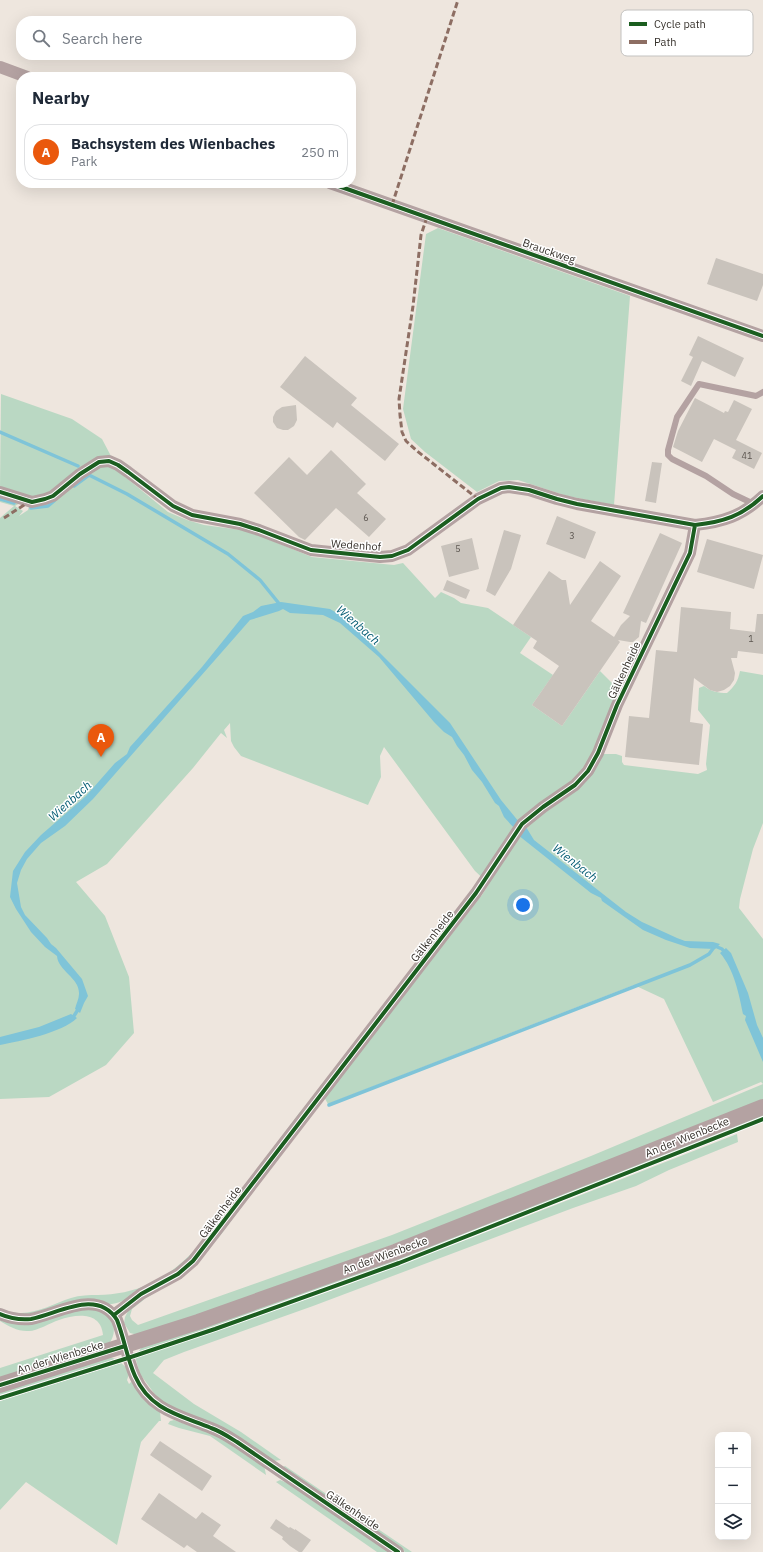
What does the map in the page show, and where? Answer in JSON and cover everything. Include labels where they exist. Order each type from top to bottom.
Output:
[{"type":"street","points":[[0,67],[16,73]]},
{"type":"street","name":"Brauckweg","points":[[344,188],[763,336]]},
{"type":"street","name":"Wedenhof","points":[[0,492],[32,502],[45,499],[53,496],[80,474],[99,462],[109,461],[128,472],[173,506],[192,514],[240,524],[311,550],[380,557],[392,556],[408,550],[478,499],[501,488],[509,487],[529,490],[577,504],[695,524],[711,523],[737,515],[759,500]]},
{"type":"street","name":"Gälkenheide","points":[[398,1552],[232,1439],[209,1427],[170,1413],[155,1403],[137,1380],[114,1314],[141,1294],[178,1274],[202,1251],[302,1118],[476,893],[513,836],[525,821],[575,785],[588,771],[617,705],[690,554],[695,524]]},
{"type":"street","name":"An der Wienbecke","points":[[0,1385],[125,1346],[395,1252],[763,1107]]},
{"type":"street","points":[[0,1314],[14,1319],[29,1319],[69,1307],[85,1304],[106,1308],[114,1314]]},
{"type":"lane","points":[[759,500],[733,494],[706,476],[672,459],[668,455],[668,450],[677,416],[700,384],[756,396],[763,392]]},
{"type":"green space","points":[[438,228],[630,296],[614,505],[567,496],[518,480],[499,481],[477,492],[425,452],[411,439],[403,409],[426,234]]},
{"type":"green space","points":[[1,394],[72,419],[102,439],[112,458],[122,463],[119,472],[168,512],[204,525],[248,531],[312,557],[394,565],[403,563],[435,598],[441,592],[461,603],[488,608],[531,637],[520,653],[553,675],[532,705],[562,726],[600,671],[618,689],[593,755],[577,779],[559,791],[566,798],[578,789],[587,779],[602,754],[616,754],[622,756],[622,762],[624,765],[698,774],[707,770],[706,764],[710,725],[698,710],[699,688],[704,686],[715,692],[727,693],[736,683],[740,671],[763,675],[763,823],[753,849],[739,908],[763,939],[763,1084],[761,1082],[713,1102],[664,999],[634,985],[328,1104],[324,1097],[482,895],[489,884],[475,871],[384,747],[380,756],[381,777],[368,805],[241,756],[231,741],[230,723],[224,730],[227,738],[221,733],[193,768],[107,864],[76,882],[105,916],[129,977],[134,1033],[106,1065],[49,1097],[0,1099],[0,518],[14,506],[0,502],[0,496],[16,500],[20,503],[15,506],[23,511],[19,516],[28,510],[31,498],[0,488]]},
{"type":"green space","points":[[763,1084],[763,1100],[374,1252],[138,1335],[130,1333],[124,1323],[125,1317],[131,1305],[191,1268],[179,1278],[146,1298],[132,1309],[130,1316],[132,1320],[138,1325],[392,1235],[591,1156]]},
{"type":"green space","points":[[300,1112],[302,1113],[202,1245],[181,1266],[140,1292],[123,1301],[112,1304],[80,1300],[39,1314],[20,1316],[11,1315],[0,1311],[0,1308],[16,1313],[27,1313],[78,1296],[131,1291],[163,1277],[198,1247]]},
{"type":"green space","points":[[763,1114],[763,1117],[744,1126],[358,1277],[138,1352],[142,1347]]},
{"type":"green space","points":[[306,1119],[223,1232],[200,1260],[192,1266],[222,1231]]},
{"type":"green space","points":[[737,1134],[738,1142],[669,1170],[636,1186],[573,1208],[313,1306],[184,1352],[164,1360],[153,1373],[194,1404],[241,1432],[281,1460],[273,1461],[159,1400],[140,1374],[136,1357],[336,1289]]},
{"type":"green space","points":[[85,1308],[104,1313],[113,1323],[114,1331],[112,1340],[109,1344],[0,1378],[0,1368],[103,1335],[98,1322],[87,1316],[73,1316],[55,1321],[36,1330],[29,1331],[21,1331],[10,1327],[0,1321],[0,1318]]},
{"type":"green space","points":[[109,1357],[116,1359],[0,1396],[0,1391]]},
{"type":"green space","points":[[121,1363],[127,1368],[129,1374],[127,1380],[129,1384],[132,1381],[160,1412],[161,1421],[159,1421],[141,1442],[117,1545],[26,1482],[0,1510],[0,1401]]},
{"type":"green space","points":[[174,1420],[220,1436],[264,1465],[266,1475],[210,1436],[168,1424],[170,1421]]},
{"type":"green space","points":[[285,1466],[412,1552],[405,1552],[281,1468]]},
{"type":"green space","points":[[280,1480],[290,1484],[391,1552],[377,1552],[276,1482]]},
{"type":"water","points":[[281,602],[330,609],[350,621],[363,634],[364,637],[450,723],[501,800],[519,822],[514,828],[504,817],[499,806],[495,803],[482,782],[472,770],[452,737],[444,732],[434,722],[379,657],[340,623],[323,615],[290,613],[283,609],[250,620],[93,799],[65,826],[41,843],[27,859],[21,870],[17,883],[21,907],[25,915],[56,948],[82,979],[88,996],[80,1013],[75,1009],[79,998],[76,983],[61,966],[57,956],[45,947],[31,932],[10,897],[13,871],[25,852],[41,835],[86,796],[115,763],[127,754],[130,747],[202,667],[243,616],[253,612],[261,606]]},
{"type":"water","points":[[526,827],[534,840],[626,912],[642,922],[685,941],[713,942],[720,944],[715,949],[690,948],[643,930],[602,901],[601,898],[591,893],[518,835]]},
{"type":"water","points":[[726,948],[731,953],[748,993],[757,1025],[763,1038],[763,1062],[745,1020],[746,1016],[743,1014],[738,990],[729,966],[720,953]]},
{"type":"water","points":[[71,1014],[77,1018],[61,1028],[40,1036],[0,1045],[0,1037],[39,1027]]},
{"type":"building","points":[[716,258],[763,274],[763,285],[757,301],[707,284]]},
{"type":"building","points":[[698,336],[744,358],[735,377],[702,361],[691,386],[681,381],[693,357],[689,355]]},
{"type":"building","points":[[305,356],[357,398],[351,405],[399,444],[385,461],[337,422],[333,428],[280,387]]},
{"type":"building","points":[[695,398],[724,413],[725,411],[728,412],[734,400],[752,409],[736,440],[762,453],[754,469],[732,458],[736,450],[714,439],[702,462],[673,447],[678,431]]},
{"type":"building","points":[[296,405],[297,420],[294,426],[288,430],[277,428],[273,422],[273,417],[276,411],[282,407]]},
{"type":"building","points":[[331,450],[366,484],[357,493],[386,519],[369,537],[336,508],[305,540],[299,537],[254,493],[289,457],[307,475]]},
{"type":"building","points":[[652,462],[662,463],[656,503],[645,501]]},
{"type":"building","points":[[557,516],[596,532],[585,559],[546,544]]},
{"type":"building","points":[[504,530],[521,535],[511,569],[495,596],[486,591]]},
{"type":"building","points":[[660,533],[682,543],[646,623],[641,621],[639,637],[633,642],[618,640],[620,642],[562,726],[532,705],[559,666],[533,648],[537,641],[513,625],[549,571],[562,580],[566,580],[570,605],[600,561],[621,576],[591,621],[614,637],[621,625],[630,616],[623,613]]},
{"type":"building","points":[[472,538],[479,569],[449,577],[441,546]]},
{"type":"building","points":[[707,539],[763,555],[754,589],[697,572]]},
{"type":"building","points":[[447,580],[470,590],[466,599],[443,590]]},
{"type":"building","points":[[681,607],[731,612],[730,629],[755,632],[757,614],[763,614],[763,654],[738,651],[737,658],[731,658],[735,673],[734,680],[730,686],[724,690],[717,692],[710,690],[694,678],[690,722],[703,724],[699,765],[625,757],[629,716],[649,718],[656,650],[677,652]]},
{"type":"building","points":[[160,1441],[212,1476],[202,1491],[150,1455]]},
{"type":"building","points":[[159,1493],[196,1519],[202,1512],[221,1525],[213,1536],[236,1552],[197,1552],[187,1545],[184,1548],[141,1519]]},
{"type":"building","points":[[276,1519],[289,1528],[295,1529],[311,1540],[302,1552],[299,1552],[290,1546],[282,1539],[283,1537],[270,1528]]},
{"type":"waterway","points":[[0,432],[78,466]]},
{"type":"waterway","points":[[87,474],[127,494],[228,554],[260,580],[281,606]]},
{"type":"waterway","points":[[74,486],[89,475]]},
{"type":"waterway","points":[[0,499],[14,503]]},
{"type":"waterway","points":[[31,508],[48,506],[54,501]]},
{"type":"waterway","name":"Wienbach","points":[[715,946],[722,949],[726,954]]},
{"type":"waterway","points":[[329,1105],[690,965],[709,954],[715,946]]},
{"type":"waterway","name":"Wienbach","points":[[72,1019],[79,1008]]},
{"type":"marked path","points":[[392,205],[458,0]]},
{"type":"marked path","points":[[427,217],[421,235],[413,306],[399,399],[402,432],[406,441],[417,451],[478,499]]},
{"type":"marked path","points":[[4,518],[24,505],[28,500]]},
{"type":"cycle path","points":[[344,188],[763,336]]},
{"type":"cycle path","points":[[0,492],[32,502],[45,499],[53,496],[80,474],[99,462],[109,461],[128,472],[173,506],[192,515],[240,524],[311,550],[380,557],[392,556],[408,550],[478,499],[501,488],[509,487],[529,490],[577,504],[695,525],[732,517],[747,509],[763,496]]},
{"type":"cycle path","points":[[114,1315],[141,1294],[178,1274],[193,1261],[476,893],[522,824],[543,807],[575,785],[588,771],[598,753],[617,705],[690,553],[695,525]]},
{"type":"cycle path","points":[[0,1398],[215,1329],[399,1263],[763,1119]]},
{"type":"cycle path","points":[[0,1314],[7,1317],[31,1319],[88,1304],[99,1306],[109,1311],[117,1320],[135,1376],[141,1387],[157,1404],[177,1415],[214,1429],[231,1438],[398,1552]]},
{"type":"cycle path","points":[[0,1385],[125,1346]]},
{"type":"place","name":"Bachsystem des Wienbaches","points":[[101,757]]}]
